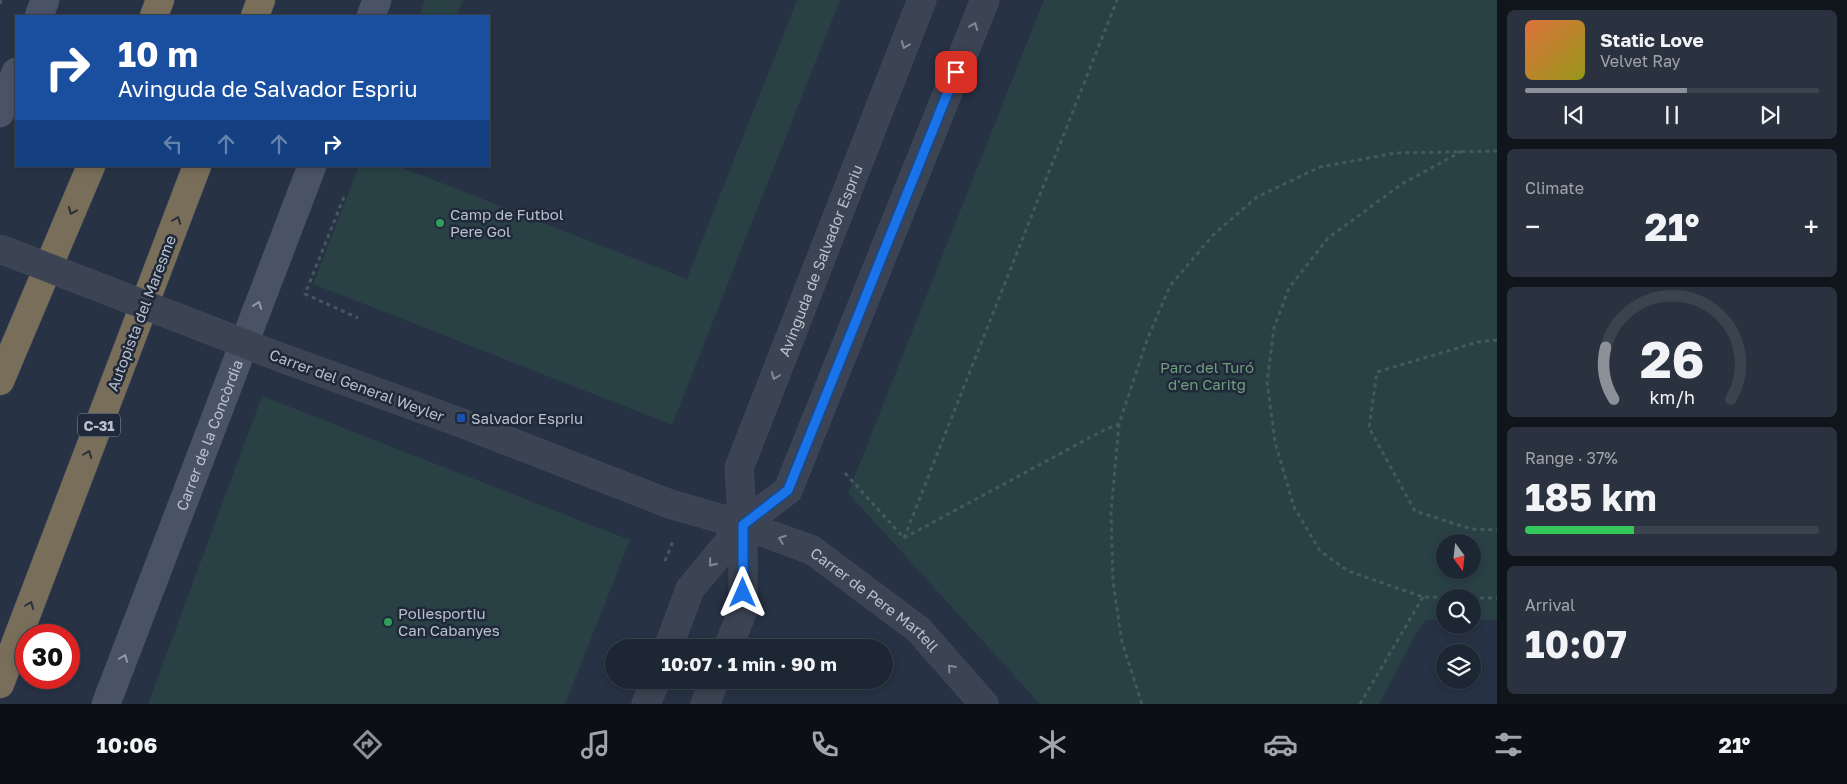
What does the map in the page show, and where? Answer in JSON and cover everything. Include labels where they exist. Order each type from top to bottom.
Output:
[{"type":"highway","points":[[147,15],[151,0]]},
{"type":"highway","points":[[154,15],[160,0]]},
{"type":"highway","points":[[254,15],[261,0]]},
{"type":"highway","points":[[0,381],[92,167]]},
{"type":"highway","name":"Autopista del Maresme","points":[[0,684],[197,167]]},
{"type":"street","points":[[39,15],[45,0]]},
{"type":"street","points":[[371,15],[377,0]]},
{"type":"street","name":"Avinguda de Salvador Espriu","points":[[732,639],[743,610],[743,525],[739,468],[922,0]]},
{"type":"street","points":[[671,639],[690,589],[743,525],[788,490],[985,0]]},
{"type":"street","points":[[0,113],[15,75]]},
{"type":"street","name":"Carrer de la Concòrdia","points":[[106,704],[312,167]]},
{"type":"street","name":"Carrer del General Weyler","points":[[0,249],[282,358],[459,422],[670,504],[743,525]]},
{"type":"street","name":"Carrer de Pere Martell","points":[[743,525],[812,550],[918,630],[984,704]]},
{"type":"street","points":[[646,704],[652,689]]},
{"type":"street","points":[[705,704],[711,689]]},
{"type":"path","points":[[0,4],[2,0]]},
{"type":"path","points":[[904,538],[1117,0]]},
{"type":"path","points":[[1436,597],[1423,597],[1348,571],[1320,551],[1294,507],[1275,442],[1267,382],[1274,328],[1289,288],[1328,238],[1402,184],[1462,151]]},
{"type":"path","points":[[1142,704],[1122,642],[1113,582],[1111,511],[1119,424],[1147,340],[1170,286],[1213,235],[1257,197],[1320,167],[1395,153],[1497,151]]},
{"type":"path","points":[[344,197],[305,294],[358,318]]},
{"type":"path","points":[[1497,340],[1478,342],[1378,372],[1369,428],[1415,511],[1471,530],[1497,530]]},
{"type":"path","points":[[904,538],[1104,430],[1119,424]]},
{"type":"path","points":[[845,473],[904,538]]},
{"type":"path","points":[[1360,704],[1423,597]]},
{"type":"path","points":[[1481,598],[1497,598]]},
{"type":"green space","points":[[425,0],[463,0],[457,15],[419,15]]},
{"type":"green space","name":"Camp de Futbol Pere Gol","points":[[797,0],[840,0],[672,425],[313,284],[359,167],[401,167],[687,279]]},
{"type":"green space","name":"Parc del Turó d'en Caritg","points":[[1044,0],[1497,0],[1497,620],[1481,620],[1481,589],[1436,589],[1436,620],[1425,620],[1379,704],[1040,704],[848,493]]},
{"type":"green space","name":"Poliesportiu Can Cabanyes","points":[[262,396],[630,540],[565,704],[148,704]]},
{"type":"place","name":"Camp de Futbol Pere Gol","points":[[440,223]]},
{"type":"place","name":"Salvador Espriu","points":[[461,418]]},
{"type":"place","name":"Poliesportiu Can Cabanyes","points":[[388,622]]},
{"type":"route","points":[[743,593],[743,525],[788,490],[956,72]]}]
